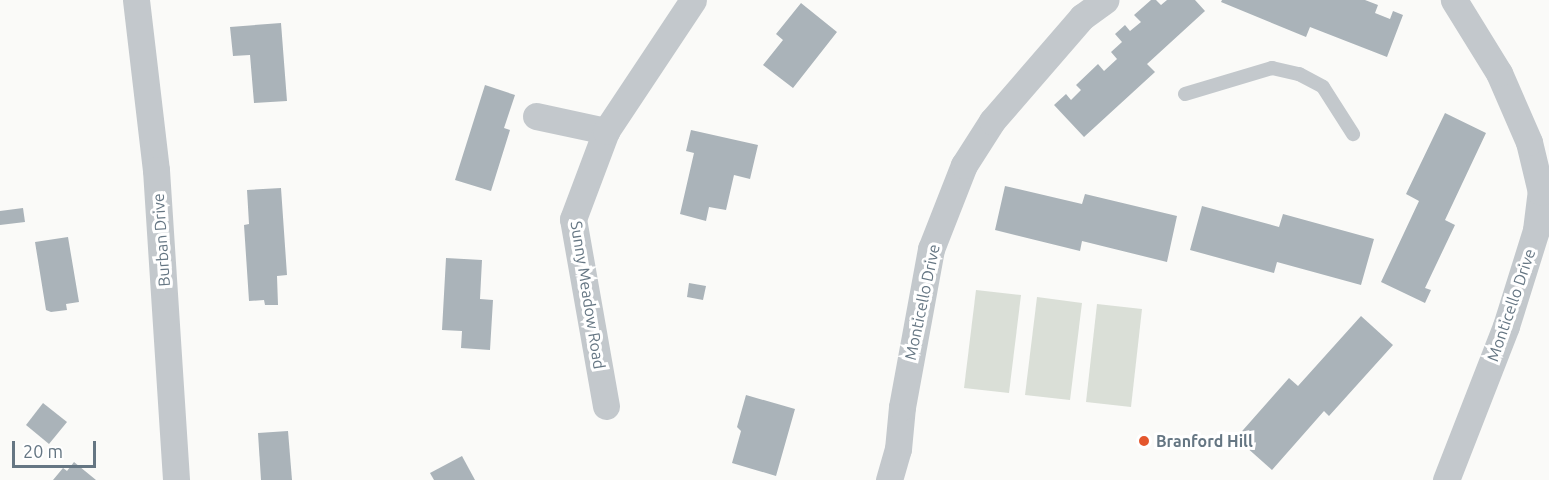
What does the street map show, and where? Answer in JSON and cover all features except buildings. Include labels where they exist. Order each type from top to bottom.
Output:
[{"type":"street","name":"Burban Drive","points":[[136,0],[156,170],[176,480]]},
{"type":"street","name":"Sunny Meadow Road","points":[[606,406],[573,219],[606,131],[693,0]]},
{"type":"street","name":"Monticello Drive","points":[[889,480],[898,449],[902,407],[931,249],[964,165],[992,121],[1082,18],[1105,0]]},
{"type":"street","name":"Monticello Drive","points":[[1446,480],[1506,326],[1536,230],[1541,192],[1529,142],[1499,73],[1454,0]]},
{"type":"street","points":[[536,116],[606,131]]},
{"type":"lane","points":[[1185,94],[1272,68],[1299,75],[1323,87],[1353,134]]},
{"type":"shaded area","points":[[976,290],[1021,295],[1009,393],[964,388]]},
{"type":"shaded area","points":[[1037,297],[1082,303],[1070,400],[1025,395]]},
{"type":"shaded area","points":[[1097,304],[1142,309],[1131,407],[1086,402]]},
{"type":"place","name":"Branford Hill","points":[[1144,441]]}]
